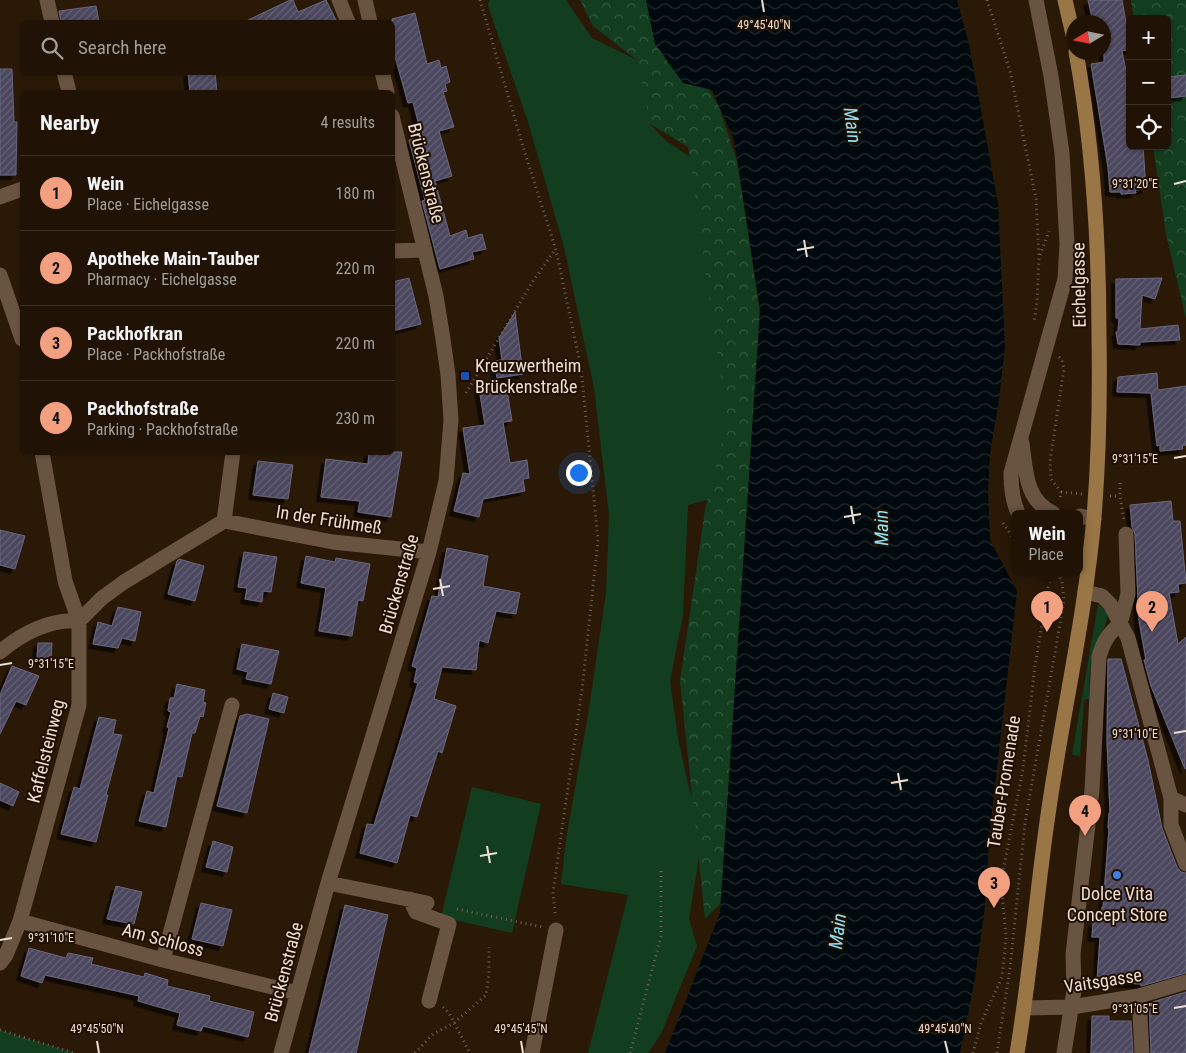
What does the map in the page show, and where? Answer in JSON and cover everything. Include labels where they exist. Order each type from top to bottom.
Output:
[{"type":"main road","points":[[1065,0],[1068,15]]},
{"type":"main road","name":"Eichelgasse","points":[[1017,1053],[1025,1008],[1047,822],[1085,592],[1084,552],[1100,418],[1097,226],[1085,103],[1077,60]]},
{"type":"street","points":[[46,0],[51,20]]},
{"type":"street","points":[[339,0],[347,20]]},
{"type":"street","points":[[364,0],[369,20]]},
{"type":"street","points":[[1017,510],[1011,488],[1011,473],[1065,279],[1067,244],[1062,153],[1051,76],[1036,0]]},
{"type":"street","points":[[65,75],[68,90]]},
{"type":"street","points":[[383,75],[386,90]]},
{"type":"street","name":"Brückenstraße","points":[[281,1053],[328,883],[429,552],[446,481],[451,420],[443,339],[425,250],[395,128]]},
{"type":"street","points":[[0,197],[20,190]]},
{"type":"street","points":[[395,251],[425,250]]},
{"type":"street","points":[[0,275],[20,333]]},
{"type":"street","points":[[1022,439],[1030,491],[1036,501],[1048,510]]},
{"type":"street","name":"Kaffelsteinweg","points":[[0,963],[6,955],[20,921],[79,705],[79,620],[65,581],[43,455]]},
{"type":"street","points":[[0,652],[30,632],[55,622],[79,620],[102,598],[124,582],[224,521],[233,455]]},
{"type":"street","name":"In der Frühmeß","points":[[224,521],[333,542],[429,552]]},
{"type":"street","points":[[1064,1053],[1074,990],[1073,954],[1094,760],[1099,657],[1103,642],[1109,632],[1120,624],[1128,594],[1126,534]]},
{"type":"street","points":[[1085,592],[1102,596],[1110,604],[1128,638],[1171,798],[1171,825],[1186,864]]},
{"type":"street","points":[[164,960],[232,704]]},
{"type":"street","points":[[1171,798],[1186,805]]},
{"type":"street","points":[[328,883],[427,903]]},
{"type":"street","points":[[410,899],[416,912],[450,924],[429,1001]]},
{"type":"street","name":"Am Schloss","points":[[20,921],[164,960],[297,993]]},
{"type":"street","points":[[528,1051],[556,930]]},
{"type":"street","name":"Vaitsgasse","points":[[1025,1008],[1072,1007],[1139,996],[1186,982]]},
{"type":"street","points":[[1139,996],[1142,1053]]},
{"type":"path","points":[[454,909],[556,930],[553,892],[582,690],[598,540],[581,368],[556,250],[524,150],[480,0]]},
{"type":"path","points":[[987,0],[1010,71],[1036,199],[1039,258],[1037,302],[1032,334],[1047,345],[1062,360],[1064,369],[1050,461],[1051,479],[1061,492]]},
{"type":"path","points":[[473,380],[534,281],[556,250]]},
{"type":"path","points":[[1120,483],[1120,496],[1124,511],[1126,534]]},
{"type":"path","name":"Tauber-Promenade","points":[[973,1053],[982,1023],[1002,977],[1006,937],[1001,881],[1022,769],[1035,666],[1050,575]]},
{"type":"path","points":[[630,1053],[661,936],[661,871]]},
{"type":"path","points":[[415,1053],[433,1034],[454,1023],[486,995],[490,974],[489,947]]},
{"type":"path","points":[[454,1023],[470,1053]]},
{"type":"path","points":[[0,1030],[74,1053]]},
{"type":"green space","points":[[489,0],[566,0],[592,38],[647,65],[652,100],[650,124],[666,141],[701,164],[723,220],[728,467],[711,499],[688,505],[683,615],[670,681],[678,738],[689,788],[699,815],[700,851],[689,919],[697,946],[661,1034],[648,1053],[588,1053],[628,895],[561,884],[566,839],[588,715],[606,593],[609,515],[594,388],[564,247],[528,122],[488,6]]},
{"type":"green space","points":[[580,0],[657,0],[719,107],[738,164],[760,314],[744,758],[732,892],[705,919],[680,681],[705,510],[727,423],[688,147],[650,124],[638,61],[593,26]]},
{"type":"green space","points":[[1131,0],[1186,0],[1186,319],[1166,234],[1154,150],[1171,150],[1171,15],[1133,15]]},
{"type":"green space","points":[[1098,604],[1107,611],[1107,621],[1093,652],[1089,699],[1084,700],[1080,756],[1072,755]]},
{"type":"green space","points":[[472,787],[541,804],[512,933],[441,917]]},
{"type":"green space","points":[[0,1030],[74,1053],[0,1053]]},
{"type":"water","name":"Main","points":[[646,0],[957,0],[969,44],[998,204],[1005,347],[990,453],[988,493],[990,540],[1017,591],[990,830],[984,915],[974,984],[960,1053],[665,1053],[720,913],[760,309],[734,140],[712,90],[683,83],[655,44]]},
{"type":"building","points":[[290,0],[293,0],[298,12],[326,0],[336,20],[248,20]]},
{"type":"building","points":[[1088,0],[1122,0],[1126,22],[1126,50],[1122,51],[1126,70],[1126,150],[1143,150],[1146,189],[1135,190],[1136,193],[1121,194],[1121,192],[1110,192],[1108,167],[1091,64],[1111,60],[1111,15],[1091,15]]},
{"type":"building","points":[[96,6],[99,20],[61,20],[59,11]]},
{"type":"building","points":[[415,13],[427,64],[439,60],[441,68],[446,66],[450,82],[445,84],[447,91],[443,92],[454,127],[439,131],[452,176],[435,181],[450,236],[466,230],[468,238],[482,234],[486,249],[472,252],[474,259],[440,269],[422,201],[425,200],[409,140],[422,137],[413,102],[408,103],[395,57],[395,20],[392,19]]},
{"type":"building","points":[[0,69],[12,69],[14,122],[17,122],[16,175],[0,175]]},
{"type":"building","points":[[188,75],[215,75],[217,90],[190,90]]},
{"type":"building","points":[[1186,75],[1186,96],[1171,98],[1171,77]]},
{"type":"building","points":[[409,278],[421,324],[395,330],[395,281]]},
{"type":"building","points":[[1162,278],[1155,299],[1142,295],[1140,329],[1178,325],[1180,340],[1140,342],[1140,345],[1118,344],[1116,332],[1118,332],[1119,318],[1116,318],[1116,279]]},
{"type":"building","points":[[515,312],[523,374],[497,378],[494,361],[502,360],[499,338]]},
{"type":"building","points":[[1157,373],[1158,390],[1186,386],[1186,445],[1182,446],[1183,449],[1160,451],[1160,445],[1157,446],[1151,393],[1117,392],[1118,377]]},
{"type":"building","points":[[506,384],[512,421],[503,422],[510,463],[527,460],[529,478],[523,479],[525,491],[483,499],[479,517],[454,511],[463,473],[470,474],[463,428],[485,425],[479,388]]},
{"type":"building","points":[[395,452],[402,452],[391,517],[358,512],[360,501],[321,497],[326,459],[368,464],[369,455],[395,455]]},
{"type":"building","points":[[258,461],[293,465],[288,499],[253,495]]},
{"type":"building","points":[[1171,501],[1173,521],[1180,521],[1186,583],[1178,584],[1179,592],[1169,593],[1178,644],[1186,637],[1185,769],[1151,686],[1144,660],[1146,660],[1139,621],[1135,534],[1132,527],[1130,505]]},
{"type":"building","points":[[0,530],[25,536],[15,569],[0,565]]},
{"type":"building","points":[[447,548],[488,556],[483,586],[520,593],[516,614],[496,611],[488,643],[479,640],[476,670],[442,667],[434,699],[456,706],[442,753],[438,751],[417,817],[410,815],[397,863],[360,853],[367,824],[374,825],[418,683],[414,682],[417,668],[412,666],[432,596],[438,597]]},
{"type":"building","points":[[244,552],[277,557],[271,592],[263,591],[262,602],[245,599],[247,588],[238,587]]},
{"type":"building","points":[[306,556],[335,562],[336,558],[370,564],[363,601],[358,600],[352,636],[319,631],[326,588],[301,583]]},
{"type":"building","points":[[179,559],[204,566],[195,601],[168,594]]},
{"type":"building","points":[[118,607],[141,612],[135,641],[122,638],[118,648],[93,644],[98,622],[112,626]]},
{"type":"building","points":[[38,643],[52,643],[51,659],[37,659]]},
{"type":"building","points":[[242,644],[279,651],[271,684],[246,679],[248,672],[237,669]]},
{"type":"building","points":[[1108,659],[1121,659],[1148,760],[1162,828],[1177,867],[1181,872],[1186,873],[1186,973],[1141,986],[1141,984],[1097,981],[1100,937],[1092,937],[1093,922],[1101,922],[1110,813],[1107,741]]},
{"type":"building","points":[[12,666],[39,676],[26,705],[16,701],[0,734],[0,695]]},
{"type":"building","points":[[177,684],[205,690],[203,702],[206,703],[203,717],[200,716],[195,733],[192,733],[182,777],[177,776],[166,827],[139,821],[147,791],[154,793],[169,728],[167,727],[171,712],[168,711],[170,698],[174,698]]},
{"type":"building","points":[[273,693],[288,697],[284,713],[269,709]]},
{"type":"building","points":[[247,714],[269,719],[247,813],[217,806],[240,716]]},
{"type":"building","points":[[99,717],[116,720],[113,734],[122,735],[96,842],[61,834],[74,787],[80,789]]},
{"type":"building","points":[[0,783],[19,792],[13,806],[0,800]]},
{"type":"building","points":[[213,841],[233,847],[227,872],[206,867]]},
{"type":"building","points":[[116,886],[142,892],[134,924],[107,919]]},
{"type":"building","points":[[201,903],[232,910],[223,946],[192,939]]},
{"type":"building","points":[[345,905],[388,915],[356,1053],[309,1053]]},
{"type":"building","points":[[29,948],[66,958],[68,953],[93,958],[91,964],[144,977],[145,973],[168,980],[167,986],[210,996],[209,1001],[254,1012],[248,1037],[203,1026],[201,1031],[177,1025],[180,1013],[138,1001],[139,996],[45,975],[42,983],[21,976]]},
{"type":"building","points":[[1186,992],[1186,1053],[1151,1053],[1149,1003]]},
{"type":"building","points":[[1092,1016],[1109,1016],[1109,1021],[1131,1021],[1133,1053],[1091,1053]]},
{"type":"place","name":"Kreuzwertheim Brückenstraße","points":[[465,376]]},
{"type":"place","name":"Wein","points":[[1047,632]]},
{"type":"place","name":"Apotheke Main-Tauber","points":[[1152,632]]},
{"type":"place","name":"Packhofstraße","points":[[1085,836]]},
{"type":"place","name":"Dolce Vita Concept Store","points":[[1117,875]]},
{"type":"place","name":"Packhofkran","points":[[994,908]]}]
